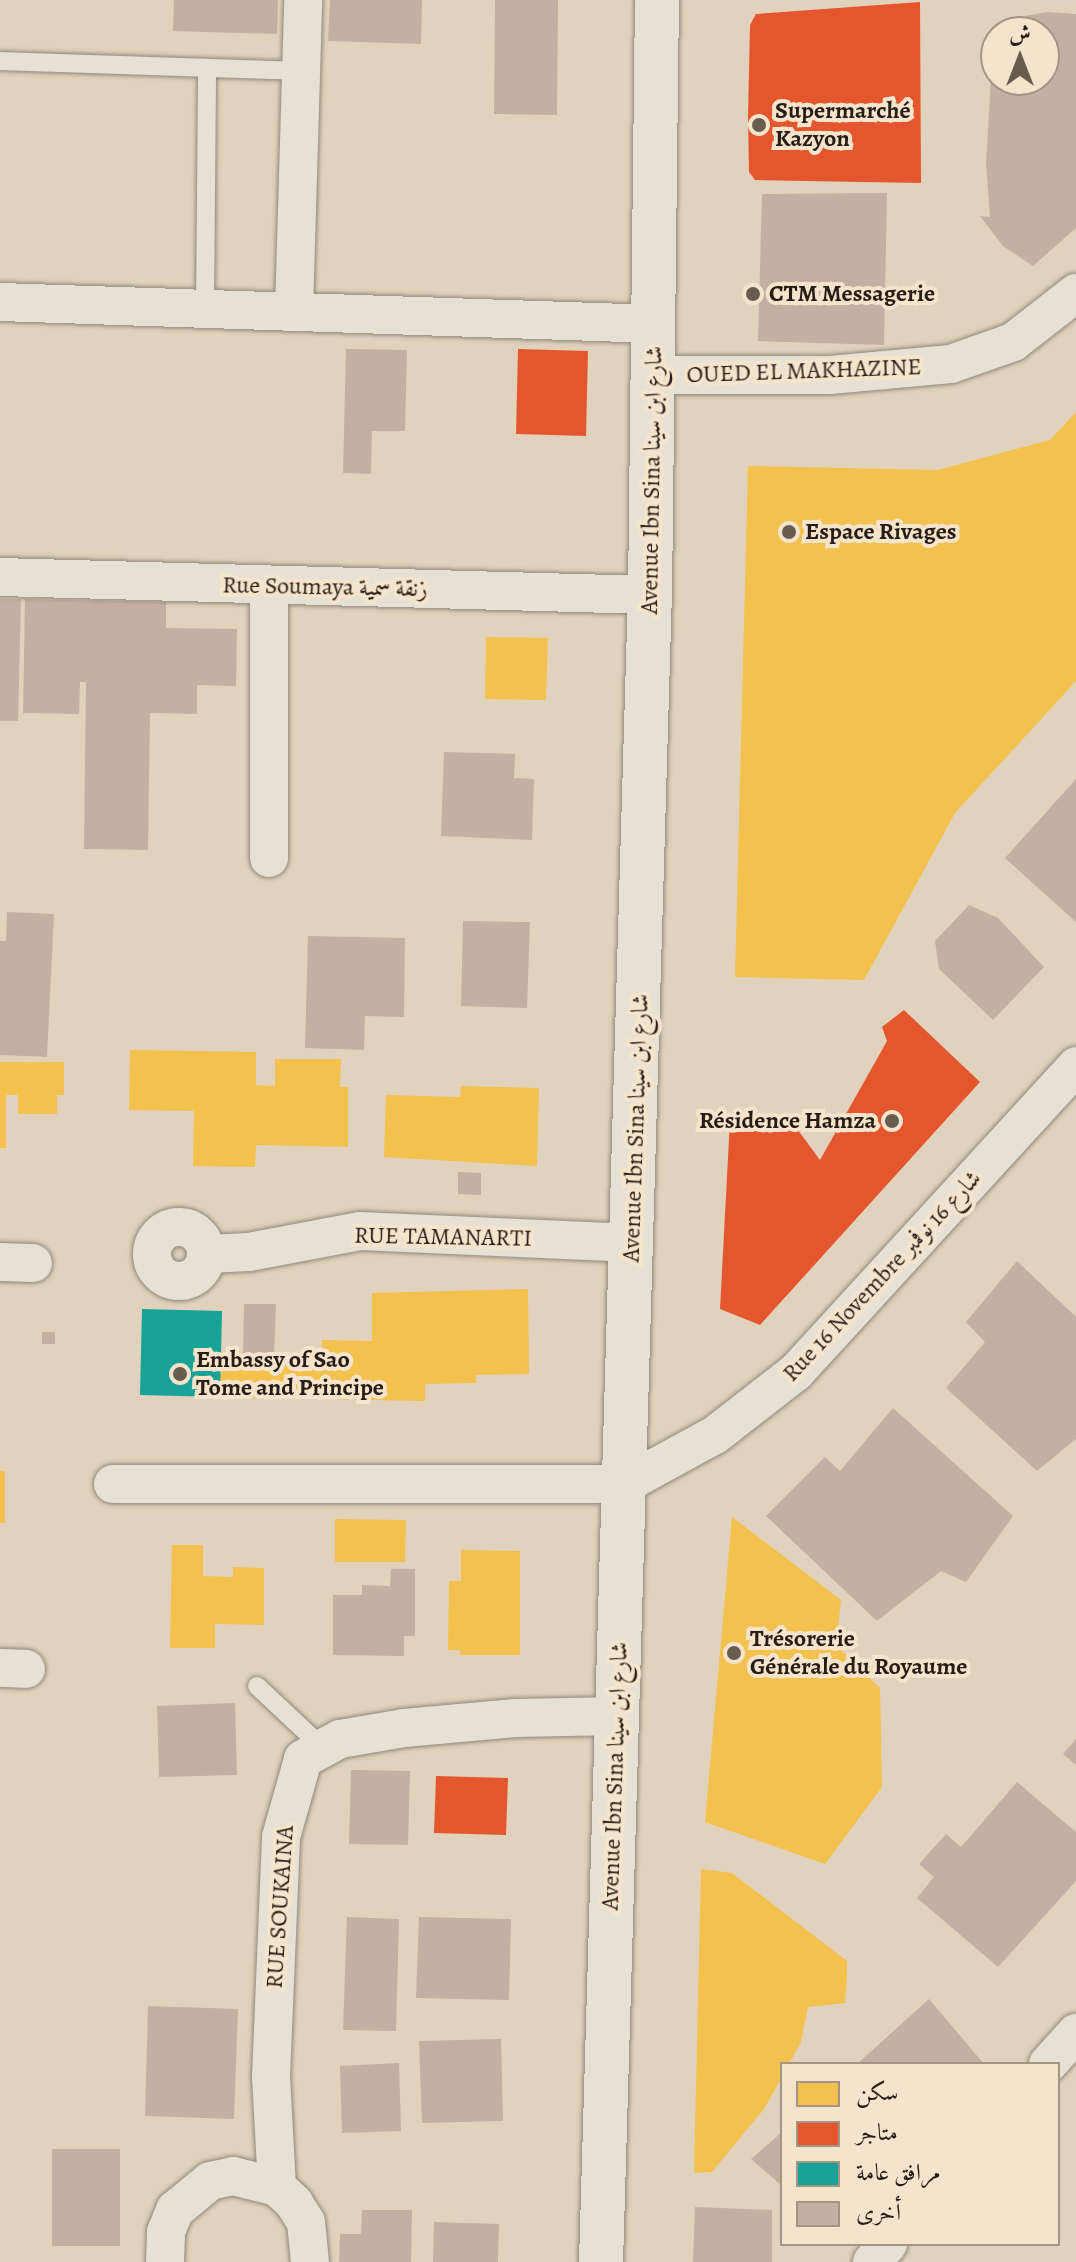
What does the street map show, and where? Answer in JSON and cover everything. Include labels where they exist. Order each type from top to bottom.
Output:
[{"type":"main road","name":"Avenue Ibn Sina شارع ابن سينا","points":[[599,2260],[633,1243],[650,595],[655,375],[657,0]]},
{"type":"street","points":[[294,311],[303,0]]},
{"type":"street","name":"OUED EL MAKHAZINE","points":[[655,375],[830,375],[951,364],[1013,342],[1076,293]]},
{"type":"street","points":[[0,302],[655,324]]},
{"type":"street","name":"Rue Soumaya زنقة سمية","points":[[0,577],[650,595]]},
{"type":"street","points":[[269,586],[269,858]]},
{"type":"street","name":"Rue 16 Novembre شارع 16 نوفمبر","points":[[625,1484],[715,1435],[796,1372],[1076,1066]]},
{"type":"street","name":"RUE TAMANARTI","points":[[207,1254],[249,1252],[360,1231],[633,1243]]},
{"type":"street","points":[[113,1484],[625,1484]]},
{"type":"street","points":[[321,1746],[404,1728],[516,1718],[618,1716]]},
{"type":"street","name":"RUE SOUKAINA","points":[[277,2187],[271,2077],[281,1837],[303,1759],[321,1746]]},
{"type":"street","points":[[1050,2062],[1076,2033]]},
{"type":"street","points":[[165,2262],[166,2232],[175,2210],[190,2193],[210,2181],[233,2176],[277,2187],[306,2222],[310,2262]]},
{"type":"street","points":[[872,2262],[886,2246]]},
{"type":"lane","points":[[0,61],[301,71]]},
{"type":"lane","points":[[205,309],[207,70]]},
{"type":"lane","points":[[257,1686],[321,1746]]},
{"type":"building: سكن","points":[[1076,412],[1076,681],[955,813],[864,980],[735,977],[748,466],[938,470],[1050,440]]},
{"type":"building: سكن","points":[[486,637],[548,638],[546,700],[485,699]]},
{"type":"building: سكن","points":[[130,1050],[256,1052],[256,1085],[275,1086],[275,1059],[341,1059],[340,1087],[348,1087],[348,1147],[256,1145],[255,1167],[193,1166],[194,1111],[129,1110]]},
{"type":"building: سكن","points":[[0,1062],[64,1062],[64,1095],[57,1095],[57,1114],[18,1114],[18,1095],[6,1095],[6,1148],[0,1148]]},
{"type":"building: سكن","points":[[461,1086],[539,1088],[537,1166],[384,1157],[386,1095],[460,1097]]},
{"type":"building: سكن","points":[[528,1289],[529,1374],[476,1375],[476,1383],[425,1384],[425,1401],[220,1397],[221,1352],[274,1354],[274,1362],[321,1364],[322,1340],[372,1341],[372,1293]]},
{"type":"building: سكن","points":[[0,1471],[5,1471],[5,1523],[0,1523]]},
{"type":"building: سكن","points":[[732,1517],[841,1600],[836,1645],[880,1688],[882,1787],[825,1864],[705,1822]]},
{"type":"building: سكن","points":[[335,1519],[406,1520],[405,1562],[335,1562]]},
{"type":"building: سكن","points":[[172,1545],[203,1545],[203,1576],[233,1577],[233,1567],[264,1568],[264,1625],[215,1624],[215,1648],[170,1648]]},
{"type":"building: سكن","points":[[461,1550],[520,1551],[520,1655],[460,1655],[460,1650],[448,1650],[449,1581],[461,1581]]},
{"type":"building: سكن","points":[[701,1869],[732,1873],[847,1961],[847,1977],[845,2003],[808,2007],[801,2042],[790,2062],[780,2062],[780,2081],[764,2109],[712,2172],[694,2173]]},
{"type":"building: متاجر","points":[[920,2],[921,183],[755,180],[749,172],[748,116],[750,25],[756,14]]},
{"type":"building: متاجر","points":[[518,349],[588,351],[586,436],[516,434]]},
{"type":"building: متاجر","points":[[904,1010],[980,1082],[760,1325],[720,1309],[730,1120],[792,1122],[820,1160],[887,1041],[882,1027]]},
{"type":"building: متاجر","points":[[436,1776],[508,1778],[506,1835],[434,1833]]},
{"type":"building: مرافق عامة","name":"Embassy of Sao Tome and Principe","points":[[142,1309],[222,1311],[220,1397],[140,1395]]},
{"type":"building: أخرى","points":[[174,0],[278,0],[277,34],[173,31]]},
{"type":"building: أخرى","points":[[330,0],[422,0],[421,44],[328,41]]},
{"type":"building: أخرى","points":[[495,0],[558,0],[557,115],[494,114]]},
{"type":"building: أخرى","points":[[1047,12],[1076,14],[1076,228],[1033,266],[1003,246],[980,216],[990,217],[986,163],[990,96],[1060,96],[1060,16],[1025,16]]},
{"type":"building: أخرى","points":[[887,193],[884,345],[758,341],[762,194]]},
{"type":"building: أخرى","points":[[346,349],[407,350],[405,431],[372,431],[371,474],[343,473]]},
{"type":"building: أخرى","points":[[0,599],[21,599],[18,721],[0,721]]},
{"type":"building: أخرى","points":[[25,599],[166,602],[166,628],[237,629],[236,686],[197,685],[197,714],[150,713],[148,850],[84,849],[86,682],[80,682],[79,714],[23,713]]},
{"type":"building: أخرى","points":[[444,752],[515,754],[514,778],[534,779],[532,840],[441,836]]},
{"type":"building: أخرى","points":[[1076,779],[1076,922],[1005,858]]},
{"type":"building: أخرى","points":[[969,905],[998,918],[1044,967],[993,1020],[939,969],[935,941]]},
{"type":"building: أخرى","points":[[7,912],[54,914],[47,1057],[0,1055],[0,941],[6,941]]},
{"type":"building: أخرى","points":[[463,921],[530,922],[527,1008],[461,1006]]},
{"type":"building: أخرى","points":[[308,936],[405,938],[404,1017],[365,1016],[364,1050],[305,1048]]},
{"type":"building: أخرى","points":[[458,1172],[481,1173],[481,1195],[458,1194]]},
{"type":"building: أخرى","points":[[1017,1261],[1076,1317],[1076,1439],[1037,1471],[946,1388],[985,1342],[966,1322]]},
{"type":"building: أخرى","points":[[244,1304],[276,1304],[274,1354],[243,1353]]},
{"type":"building: أخرى","points":[[42,1332],[55,1332],[55,1344],[42,1344]]},
{"type":"building: أخرى","points":[[893,1408],[1013,1516],[966,1582],[941,1571],[877,1621],[766,1516],[825,1457],[840,1471]]},
{"type":"building: أخرى","points":[[391,1569],[415,1569],[415,1636],[404,1636],[404,1656],[333,1655],[333,1595],[362,1595],[362,1585],[390,1586]]},
{"type":"building: أخرى","points":[[235,1703],[237,1775],[159,1777],[157,1706]]},
{"type":"building: أخرى","points":[[1076,1739],[1076,1765],[1063,1754]]},
{"type":"building: أخرى","points":[[351,1770],[410,1771],[408,1845],[349,1844]]},
{"type":"building: أخرى","points":[[1017,1782],[1076,1832],[1076,1881],[998,1967],[917,1898],[934,1877],[919,1864],[946,1834],[961,1847]]},
{"type":"building: أخرى","points":[[347,1917],[399,1919],[396,2031],[343,2030]]},
{"type":"building: أخرى","points":[[419,1917],[511,1919],[509,2000],[416,1998]]},
{"type":"building: أخرى","points":[[929,1999],[982,2062],[859,2062]]},
{"type":"building: أخرى","points":[[148,2006],[238,2009],[234,2119],[145,2116]]},
{"type":"building: أخرى","points":[[501,2039],[503,2121],[422,2123],[419,2041]]},
{"type":"building: أخرى","points":[[399,2063],[401,2131],[342,2133],[340,2066]]},
{"type":"building: أخرى","points":[[780,2134],[780,2184],[751,2159]]},
{"type":"building: أخرى","points":[[52,2149],[120,2149],[120,2246],[52,2246]]},
{"type":"building: أخرى","points":[[695,2207],[772,2210],[772,2262],[693,2262]]},
{"type":"building: أخرى","points":[[362,2210],[412,2210],[411,2262],[339,2262],[340,2234],[361,2234]]},
{"type":"building: أخرى","points":[[434,2222],[499,2224],[498,2262],[433,2262]]},
{"type":"place","name":"Supermarché Kazyon","points":[[759,125]]},
{"type":"place","name":"CTM Messagerie","points":[[753,294]]},
{"type":"place","name":"Espace Rivages","points":[[789,532]]},
{"type":"place","name":"Résidence Hamza","points":[[892,1121]]},
{"type":"place","name":"Embassy of Sao Tome and Principe","points":[[180,1374]]},
{"type":"place","name":"Trésorerie Générale du Royaume","points":[[734,1653]]}]
